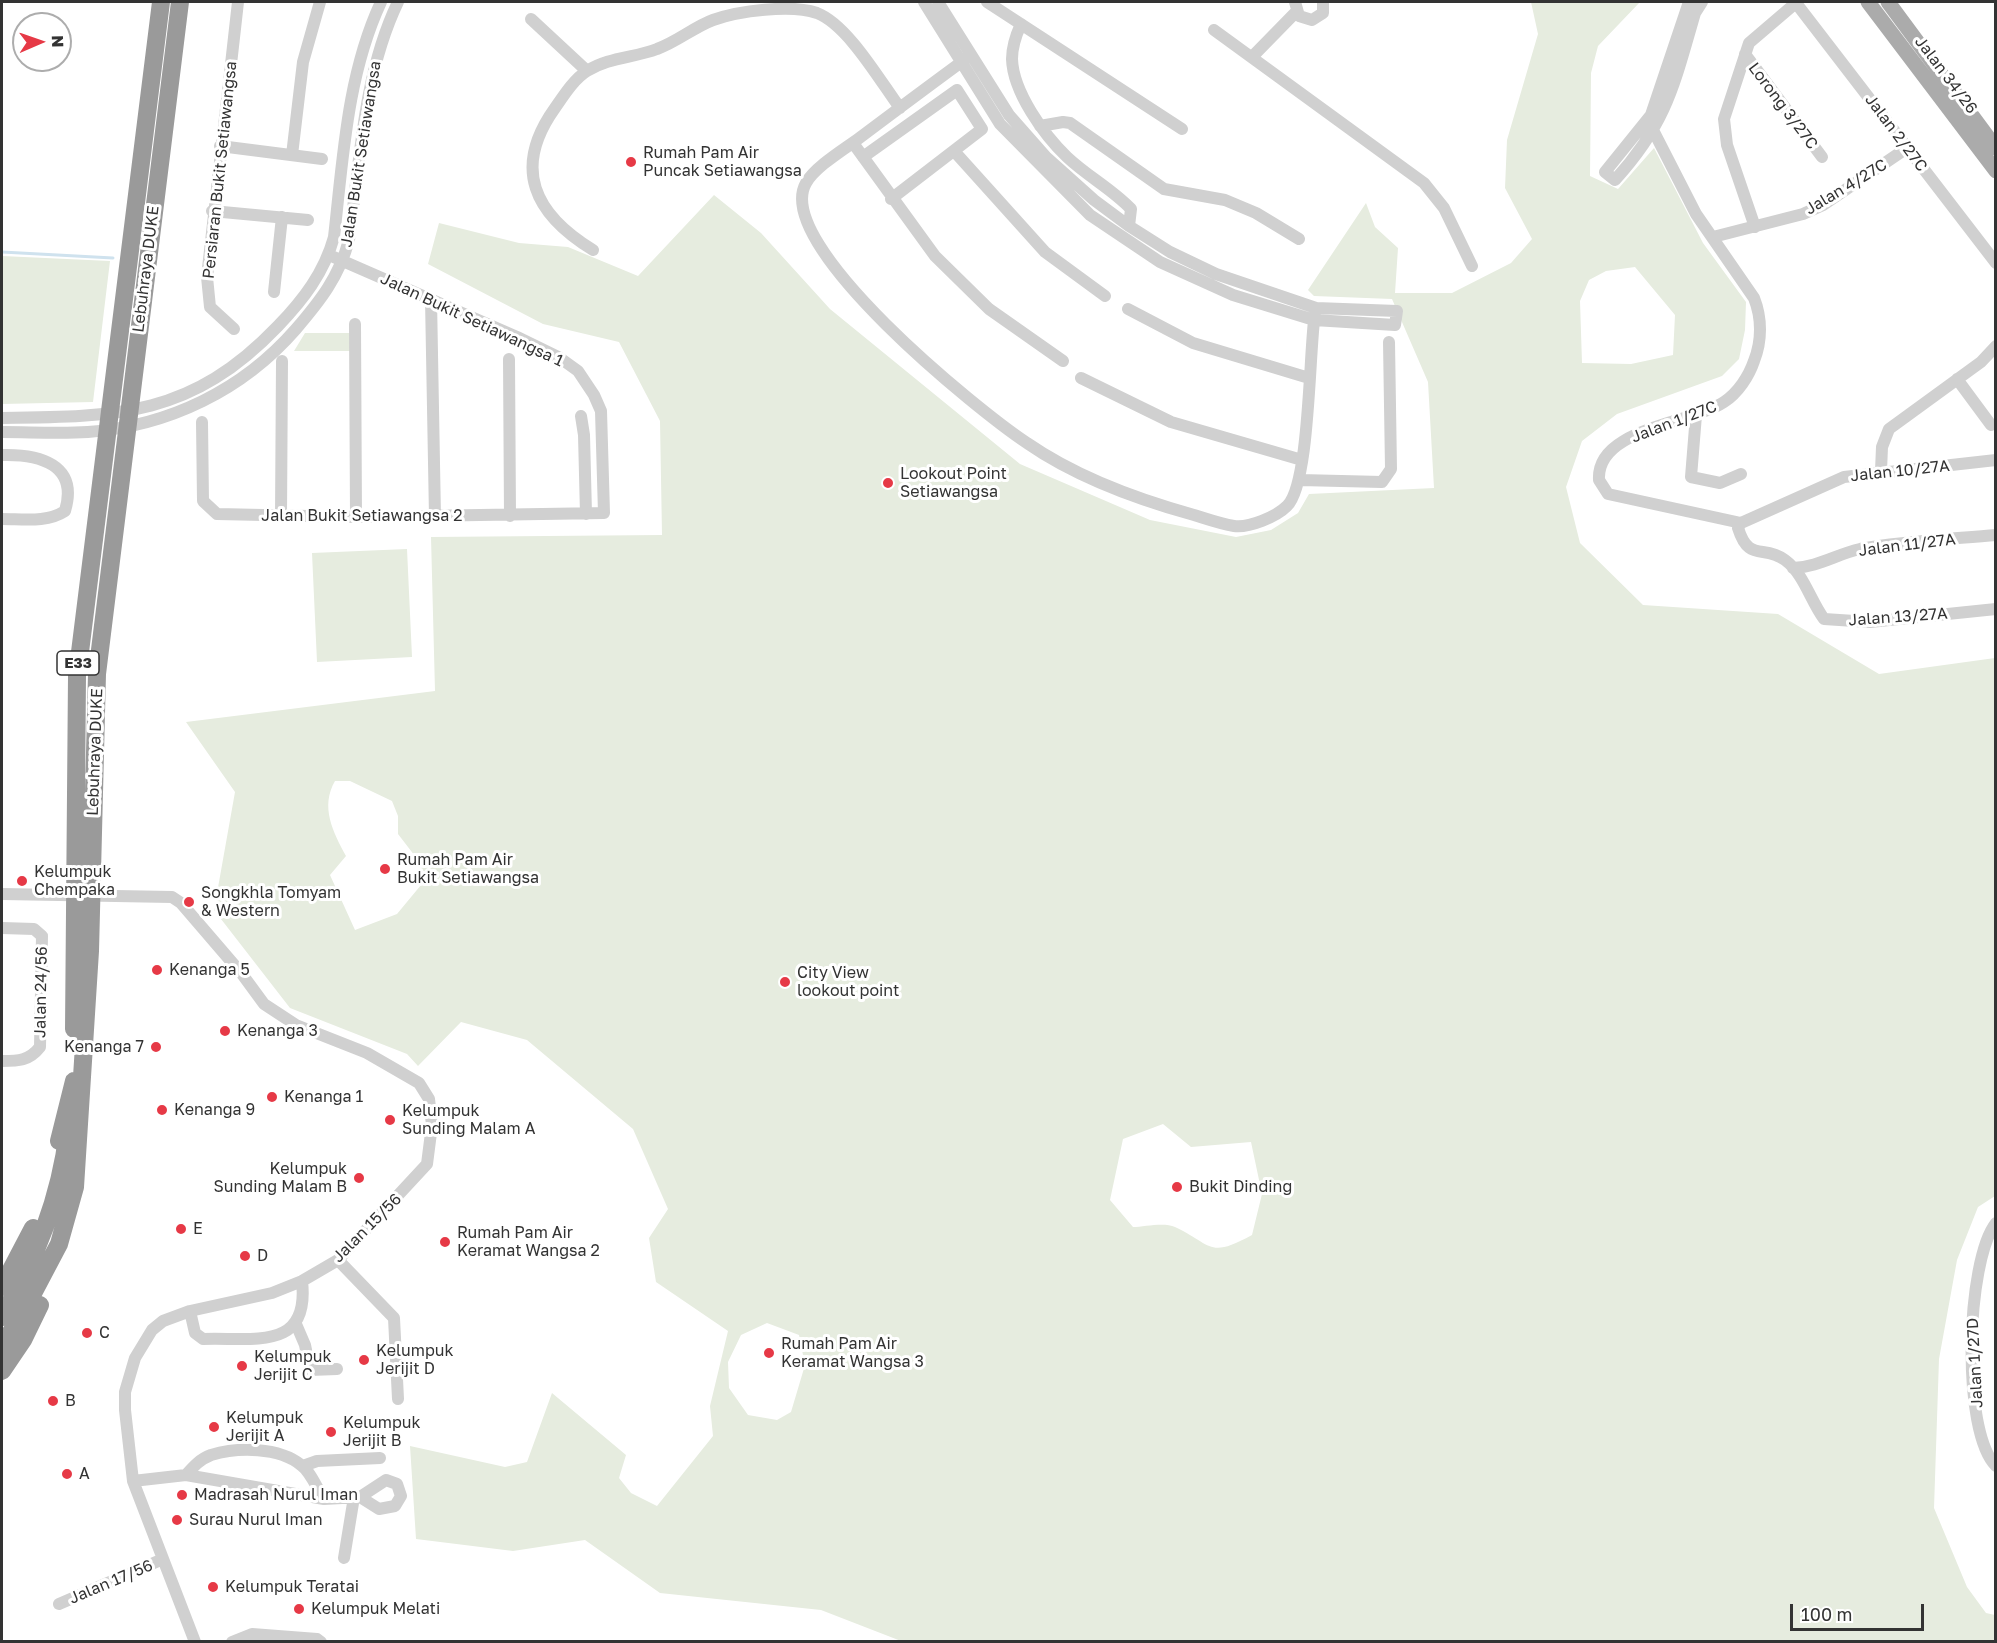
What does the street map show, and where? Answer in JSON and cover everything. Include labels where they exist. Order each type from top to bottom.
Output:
[{"type":"highway","name":"Lebuhraya DUKE","points":[[2,1317],[36,1254],[52,1211],[65,1153],[74,1081],[77,676],[161,2]]},
{"type":"highway","name":"Lebuhraya DUKE","points":[[2,1346],[20,1318],[59,1244],[75,1187],[90,951],[97,674],[180,2]]},
{"type":"highway","points":[[2,1287],[25,1247],[41,1207],[74,1081]]},
{"type":"highway","points":[[2,1371],[23,1340],[54,1277],[59,1244]]},
{"type":"main road","name":"Jalan 34/26","points":[[1868,2],[1995,171]]},
{"type":"main road","name":"Jalan 34/26","points":[[1888,2],[1995,148]]},
{"type":"street","name":"Persiaran Bukit Setiawangsa","points":[[234,329],[210,307],[207,277],[212,211],[238,2]]},
{"type":"street","points":[[292,155],[303,62],[320,2]]},
{"type":"street","name":"Jalan Bukit Setiawangsa","points":[[2,418],[90,417],[155,406],[189,394],[235,366],[301,302],[329,255],[357,71],[368,28],[381,2]]},
{"type":"street","name":"Jalan Bukit Setiawangsa","points":[[2,432],[89,432],[155,420],[181,412],[246,378],[281,347],[322,300],[343,261],[349,240],[374,65],[383,33],[398,2]]},
{"type":"street","points":[[924,2],[966,59],[1009,115],[1046,157],[1094,200],[1129,226],[1170,252],[1216,274],[1315,314],[1397,311],[1395,325],[1315,314],[1233,296],[1160,262],[1090,215],[1000,124],[966,59],[938,2]]},
{"type":"street","points":[[987,2],[1182,129]]},
{"type":"street","points":[[1252,57],[1296,7],[1306,20],[1317,19],[1323,13],[1323,2]]},
{"type":"street","points":[[1689,2],[1651,114],[1605,172],[1615,180],[1654,132],[1668,105],[1695,13],[1702,2]]},
{"type":"street","points":[[1755,227],[1725,131],[1727,108],[1749,43],[1797,2]]},
{"type":"street","name":"Jalan 2/27C","points":[[1797,2],[1995,263]]},
{"type":"street","points":[[593,250],[554,219],[533,184],[531,158],[540,129],[574,82],[587,71],[621,57],[656,50],[712,20],[745,12],[788,10],[817,14],[841,29],[900,108]]},
{"type":"street","points":[[531,19],[587,71]]},
{"type":"street","points":[[1021,24],[1013,43],[1013,70],[1040,126],[1066,157],[1131,209],[1129,226]]},
{"type":"street","points":[[1214,30],[1424,183],[1444,208],[1473,266]]},
{"type":"street","name":"Lorong 3/27C","points":[[1745,54],[1822,157]]},
{"type":"street","points":[[966,59],[830,160],[806,184],[802,212],[812,233],[850,287],[929,365],[988,416],[1029,445],[1086,476],[1148,502],[1236,527],[1263,520],[1288,506],[1300,480],[1315,314]]},
{"type":"street","points":[[865,156],[957,90],[982,129],[894,197]]},
{"type":"street","points":[[1040,126],[1070,123],[1164,189],[1225,200],[1256,213],[1299,239]]},
{"type":"street","name":"Jalan 1/27C","points":[[1654,132],[1685,196],[1754,298],[1758,309],[1760,339],[1752,366],[1735,392],[1726,401],[1696,415],[1647,429],[1620,444],[1602,462],[1599,480],[1608,494],[1741,523]]},
{"type":"street","points":[[853,143],[865,156],[935,256],[989,309],[1063,362]]},
{"type":"street","points":[[220,146],[322,159]]},
{"type":"street","name":"Jalan 4/27C","points":[[1713,237],[1796,216],[1823,205],[1907,148]]},
{"type":"street","points":[[954,151],[1045,252],[1105,296]]},
{"type":"street","points":[[212,211],[308,220]]},
{"type":"street","points":[[274,292],[282,217]]},
{"type":"street","name":"Jalan Bukit Setiawangsa 1","points":[[329,255],[552,354],[578,371],[594,394],[601,411],[605,511]]},
{"type":"street","points":[[431,299],[435,517]]},
{"type":"street","points":[[1128,309],[1193,343],[1309,378]]},
{"type":"street","points":[[355,324],[356,517]]},
{"type":"street","points":[[1300,480],[1382,482],[1391,469],[1389,342]]},
{"type":"street","points":[[1881,471],[1882,447],[1889,429],[1981,362],[1995,346]]},
{"type":"street","points":[[508,359],[510,516]]},
{"type":"street","points":[[281,516],[282,361]]},
{"type":"street","points":[[1081,378],[1171,422],[1302,460]]},
{"type":"street","points":[[1956,379],[1991,425]]},
{"type":"street","points":[[1696,415],[1690,477],[1720,483],[1741,474]]},
{"type":"street","points":[[581,416],[584,435],[586,514]]},
{"type":"street","name":"Jalan Bukit Setiawangsa 2","points":[[202,422],[203,504],[217,514],[435,517],[602,514],[605,511]]},
{"type":"street","points":[[2,455],[28,454],[55,466],[66,479],[68,501],[65,511],[57,517],[2,519]]},
{"type":"street","name":"Jalan 10/27A","points":[[1741,523],[1834,480],[1881,471],[1995,460]]},
{"type":"street","points":[[1741,523],[1738,528],[1743,543],[1748,548],[1783,558],[1793,567]]},
{"type":"street","name":"Jalan 11/27A","points":[[1793,567],[1818,564],[1857,550],[1882,545],[1995,535]]},
{"type":"street","name":"Jalan 13/27A","points":[[1793,567],[1814,606],[1824,619],[1870,621],[1995,609]]},
{"type":"street","name":"Jalan 15/56","points":[[2,894],[56,897],[172,897],[181,903],[242,974],[264,1004],[296,1024],[377,1059],[419,1083],[429,1099],[432,1125],[427,1164],[338,1260],[302,1281],[272,1293],[190,1311],[163,1320],[152,1330],[135,1358],[129,1375],[125,1410],[134,1481],[195,1641]]},
{"type":"street","name":"Jalan 24/56","points":[[2,928],[34,930],[42,936],[40,1047],[32,1057],[19,1061],[2,1061]]},
{"type":"street","name":"Jalan 1/27D","points":[[1995,1222],[1980,1254],[1971,1317],[1974,1391],[1980,1437],[1988,1458],[1995,1466]]},
{"type":"street","points":[[338,1260],[394,1318],[398,1399]]},
{"type":"street","points":[[190,1311],[195,1333],[203,1339],[275,1336],[288,1332],[296,1324],[304,1298],[302,1281]]},
{"type":"street","points":[[296,1324],[305,1345],[310,1370],[338,1370]]},
{"type":"street","points":[[186,1475],[196,1464],[210,1455],[229,1452],[277,1452],[303,1466],[324,1499]]},
{"type":"street","points":[[303,1466],[317,1461],[380,1458]]},
{"type":"street","points":[[134,1481],[186,1475],[324,1499],[357,1497],[344,1558]]},
{"type":"street","name":"Jalan 17/56","points":[[58,1604],[163,1560]]},
{"type":"street","points":[[232,1641],[252,1634],[321,1641]]},
{"type":"shaded area","points":[[1531,2],[1640,2],[1598,46],[1591,73],[1590,176],[1618,189],[1654,148],[1703,243],[1746,302],[1745,330],[1739,359],[1722,376],[1617,414],[1582,441],[1566,487],[1580,543],[1643,605],[1778,614],[1879,674],[1995,658],[1995,1196],[1978,1207],[1957,1260],[1939,1359],[1934,1508],[1967,1587],[1986,1613],[1995,1615],[1995,1641],[901,1641],[821,1610],[660,1593],[585,1540],[513,1551],[416,1539],[410,1446],[505,1467],[527,1462],[552,1393],[626,1455],[619,1478],[631,1493],[657,1506],[713,1436],[710,1406],[728,1331],[656,1282],[649,1238],[668,1209],[633,1129],[527,1040],[461,1022],[418,1066],[407,1054],[290,1008],[214,910],[235,792],[186,722],[435,691],[431,537],[662,535],[660,421],[619,342],[543,324],[428,264],[439,223],[519,243],[568,247],[638,276],[714,195],[761,233],[830,309],[1020,464],[1150,520],[1236,537],[1271,530],[1298,513],[1309,494],[1434,488],[1428,382],[1392,299],[1314,296],[1308,290],[1366,203],[1375,227],[1398,248],[1395,293],[1452,293],[1511,263],[1532,239],[1505,188],[1507,140],[1538,34]],"holes":[[[1635,267],[1675,315],[1673,355],[1631,364],[1582,363],[1580,301],[1589,280],[1606,271]],[[335,781],[350,781],[392,801],[398,816],[398,834],[418,860],[421,885],[397,914],[355,930],[330,875],[346,856],[330,819],[328,810]],[[1163,1124],[1191,1147],[1251,1142],[1262,1194],[1252,1235],[1218,1248],[1204,1244],[1175,1227],[1160,1225],[1133,1227],[1110,1200],[1123,1139]],[[767,1323],[799,1335],[805,1365],[791,1412],[777,1420],[748,1415],[729,1388],[728,1362],[741,1335]]]},
{"type":"shaded area","points":[[2,256],[110,261],[93,402],[2,404]]},
{"type":"shaded area","points":[[305,333],[355,333],[355,351],[294,351]]},
{"type":"shaded area","points":[[407,549],[412,657],[317,662],[312,553]]},
{"type":"waterway","points":[[2,252],[113,258]]},
{"type":"place","name":"Rumah Pam Air Puncak Setiawangsa","points":[[631,162]]},
{"type":"place","name":"Lookout Point Setiawangsa","points":[[888,483]]},
{"type":"place","name":"Rumah Pam Air Bukit Setiawangsa","points":[[385,869]]},
{"type":"place","name":"Kelumpuk Chempaka","points":[[22,881]]},
{"type":"place","name":"Songkhla Tomyam & Western","points":[[189,902]]},
{"type":"place","name":"Kenanga 5","points":[[157,970]]},
{"type":"place","name":"City View lookout point","points":[[785,982]]},
{"type":"place","name":"Kenanga 3","points":[[225,1031]]},
{"type":"place","name":"Kenanga 7","points":[[156,1047]]},
{"type":"place","name":"Kenanga 1","points":[[272,1097]]},
{"type":"place","name":"Kenanga 9","points":[[162,1110]]},
{"type":"place","name":"Kelumpuk Sunding Malam A","points":[[390,1120]]},
{"type":"place","name":"Kelumpuk Sunding Malam B","points":[[359,1178]]},
{"type":"place","name":"Bukit Dinding","points":[[1177,1187]]},
{"type":"place","name":"E","points":[[181,1229]]},
{"type":"place","name":"Rumah Pam Air Keramat Wangsa 2","points":[[445,1242]]},
{"type":"place","name":"D","points":[[245,1256]]},
{"type":"place","name":"C","points":[[87,1333]]},
{"type":"place","name":"Rumah Pam Air Keramat Wangsa 3","points":[[769,1353]]},
{"type":"place","name":"Kelumpuk Jerijit D","points":[[364,1360]]},
{"type":"place","name":"Kelumpuk Jerijit C","points":[[242,1366]]},
{"type":"place","name":"B","points":[[53,1401]]},
{"type":"place","name":"Kelumpuk Jerijit A","points":[[214,1427]]},
{"type":"place","name":"Kelumpuk Jerijit B","points":[[331,1432]]},
{"type":"place","name":"A","points":[[67,1474]]},
{"type":"place","name":"Madrasah Nurul Iman","points":[[182,1495]]},
{"type":"place","name":"Surau Nurul Iman","points":[[177,1520]]},
{"type":"place","name":"Kelumpuk Teratai","points":[[213,1587]]},
{"type":"place","name":"Kelumpuk Melati","points":[[299,1609]]}]
